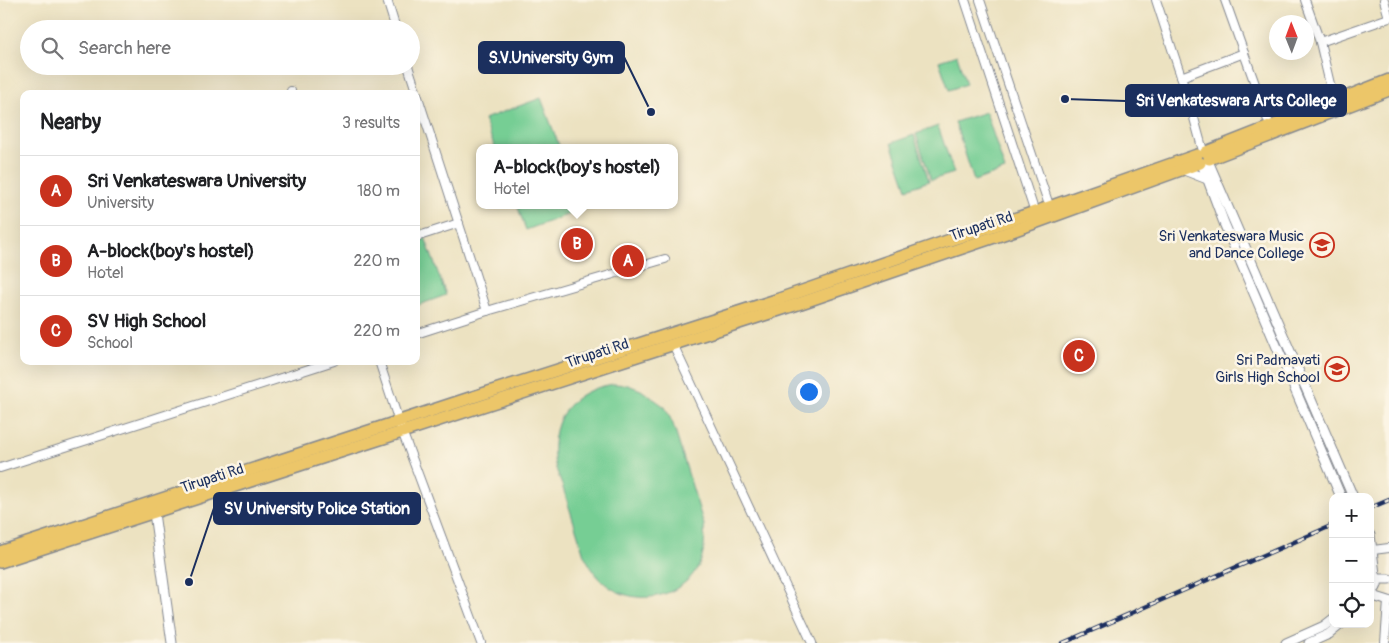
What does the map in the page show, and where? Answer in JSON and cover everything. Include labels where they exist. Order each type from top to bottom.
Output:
[{"type":"main road","points":[[1204,158],[1270,126],[1389,80]]},
{"type":"main road","points":[[1204,158],[1389,90]]},
{"type":"main road","name":"Tirupati Rd","points":[[1051,212],[1184,170],[1204,158]]},
{"type":"main road","name":"Tirupati Rd","points":[[0,562],[153,507],[777,305],[1204,158]]},
{"type":"main road","name":"Tirupati Rd","points":[[401,426],[673,344],[777,305]]},
{"type":"main road","name":"Tirupati Rd","points":[[0,552],[153,507]]},
{"type":"street","points":[[387,0],[393,20]]},
{"type":"street","points":[[965,0],[1037,217]]},
{"type":"street","points":[[980,0],[1051,212]]},
{"type":"street","points":[[1156,0],[1181,77],[1204,158],[1208,180],[1339,493]]},
{"type":"street","points":[[1225,0],[1270,126]]},
{"type":"street","points":[[1305,0],[1320,42],[1334,101]]},
{"type":"street","points":[[1320,42],[1389,18],[1384,0]]},
{"type":"street","points":[[1181,77],[1244,53]]},
{"type":"street","points":[[411,75],[416,90]]},
{"type":"street","points":[[420,103],[488,311]]},
{"type":"street","points":[[1204,158],[1351,493]]},
{"type":"street","points":[[1184,170],[1208,180]]},
{"type":"street","points":[[420,236],[459,224]]},
{"type":"street","points":[[420,333],[665,259]]},
{"type":"street","points":[[673,344],[808,642]]},
{"type":"street","points":[[0,468],[322,365]]},
{"type":"street","points":[[381,365],[401,426],[481,643]]},
{"type":"street","points":[[153,507],[172,643]]},
{"type":"street","points":[[1374,550],[1389,548]]},
{"type":"street","points":[[1374,590],[1377,587],[1374,575],[1389,579]]},
{"type":"street","points":[[1374,596],[1388,601],[1384,643]]},
{"type":"street","points":[[1286,643],[1329,622]]},
{"type":"street","points":[[1309,643],[1329,634],[1336,628]]},
{"type":"green space","points":[[957,55],[966,84],[949,90],[939,61]]},
{"type":"green space","points":[[541,98],[558,144],[493,144],[484,119]]},
{"type":"green space","points":[[986,112],[1005,170],[974,181],[955,122]]},
{"type":"green space","points":[[938,126],[954,173],[931,180],[916,134]]},
{"type":"green space","points":[[914,135],[929,181],[907,189],[891,143]]},
{"type":"green space","points":[[518,209],[583,209],[526,230]]},
{"type":"green space","points":[[422,229],[446,295],[420,305],[420,230]]},
{"type":"green space","points":[[614,384],[628,385],[641,390],[665,407],[673,424],[704,525],[704,547],[698,567],[678,587],[652,597],[625,595],[612,589],[594,571],[584,555],[554,459],[556,430],[567,408],[586,392]]},
{"type":"railway","points":[[1374,506],[1389,500]]},
{"type":"railway","points":[[1063,643],[1329,527]]},
{"type":"place","name":"Sri Venkateswara Arts College","points":[[1065,99]]},
{"type":"place","name":"S.V.University Gym","points":[[651,112]]},
{"type":"place","name":"A-block(boy's hostel)","points":[[577,244]]},
{"type":"place","name":"Sri Venkateswara Music and Dance College","points":[[1322,245]]},
{"type":"place","name":"Sri Venkateswara University","points":[[628,261]]},
{"type":"place","name":"SV High School","points":[[1079,356]]},
{"type":"place","name":"Sri Padmavati Girls High School","points":[[1337,369]]},
{"type":"place","name":"SV University Police Station","points":[[189,582]]}]
